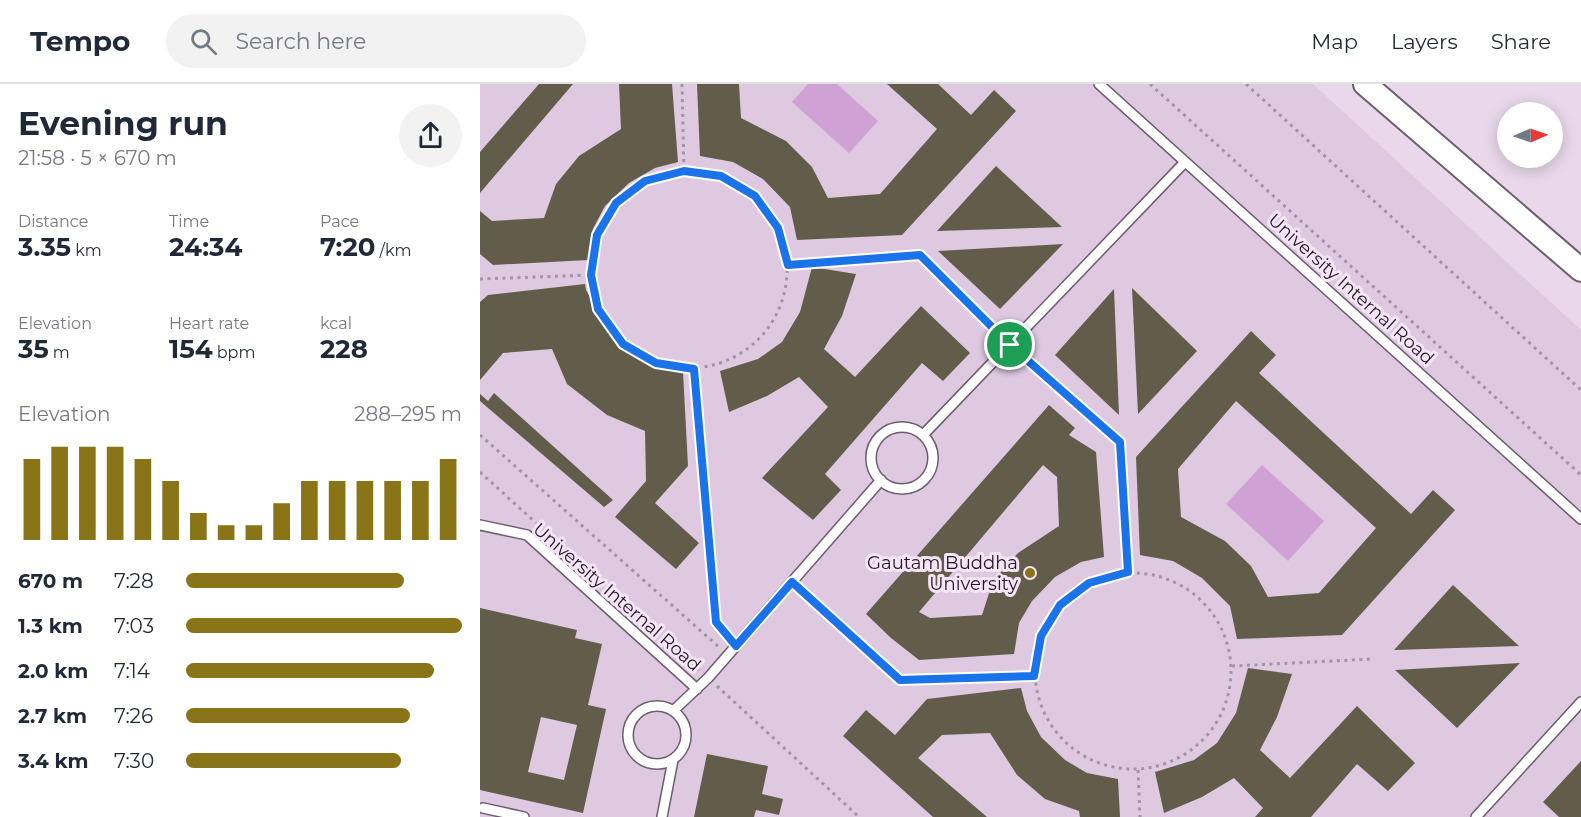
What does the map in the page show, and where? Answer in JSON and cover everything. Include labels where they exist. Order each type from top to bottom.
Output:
[{"type":"street","points":[[1365,84],[1581,270]]},
{"type":"lane","name":"University Internal Road","points":[[1098,84],[1581,519]]},
{"type":"lane","points":[[923,435],[1185,162]]},
{"type":"lane","points":[[901,427],[915,430],[923,435],[931,446],[933,457],[925,479],[912,487],[903,489],[891,487],[881,480],[874,470],[871,459],[873,447],[880,436],[889,430],[901,427]]},
{"type":"lane","points":[[674,710],[728,655],[881,480]]},
{"type":"lane","name":"University Internal Road","points":[[480,525],[526,535],[697,689]]},
{"type":"lane","points":[[1476,817],[1581,702]]},
{"type":"lane","points":[[652,705],[664,706],[674,710],[682,719],[686,730],[686,741],[681,752],[673,760],[662,764],[651,764],[640,759],[632,751],[628,740],[628,728],[633,718],[641,710],[652,705]]},
{"type":"lane","points":[[662,817],[673,760]]},
{"type":"lane","points":[[483,808],[524,817]]},
{"type":"path","points":[[682,84],[684,171]]},
{"type":"path","points":[[1149,84],[1581,475]]},
{"type":"path","points":[[1246,84],[1581,390]]},
{"type":"path","points":[[684,171],[721,176],[755,196],[778,228],[788,265],[782,303],[762,336],[733,359],[694,369],[656,363],[623,344],[598,309],[591,275],[597,235],[616,203],[645,181],[684,171]]},
{"type":"path","points":[[788,265],[920,255],[1010,345],[1120,442],[1128,572]]},
{"type":"path","points":[[480,279],[591,275]]},
{"type":"path","points":[[694,369],[716,622],[736,646]]},
{"type":"path","points":[[480,435],[728,655]]},
{"type":"path","points":[[1128,572],[1165,578],[1199,598],[1222,629],[1232,666],[1226,705],[1206,738],[1177,760],[1138,770],[1100,765],[1067,745],[1042,710],[1034,676],[1041,636],[1060,605],[1089,583],[1128,572]]},
{"type":"path","points":[[792,582],[900,680],[1034,676]]},
{"type":"path","points":[[1232,666],[1372,659]]},
{"type":"path","points":[[1138,770],[1140,817]]},
{"type":"shaded area","name":"Gautam Buddha University","points":[[480,84],[1313,84],[1581,330],[1581,817],[480,817]]},
{"type":"shaded area","points":[[808,84],[837,84],[878,121],[849,153],[792,102]]},
{"type":"shaded area","points":[[1262,465],[1324,521],[1288,561],[1226,504]]},
{"type":"building","points":[[539,84],[573,84],[480,193],[480,152]]},
{"type":"building","points":[[619,84],[672,84],[678,162],[655,168],[629,183],[605,206],[593,229],[588,260],[493,265],[480,254],[480,211],[492,221],[544,218],[556,184],[579,156],[621,129]]},
{"type":"building","points":[[697,84],[739,84],[741,118],[786,141],[812,167],[828,198],[880,194],[937,129],[887,84],[938,84],[971,115],[994,90],[1016,111],[902,235],[797,240],[790,207],[763,179],[733,162],[700,156]]},
{"type":"building","points":[[996,166],[1062,227],[937,231]]},
{"type":"building","points":[[1063,244],[1000,309],[938,251]]},
{"type":"building","points":[[812,267],[856,274],[842,316],[824,349],[855,377],[921,306],[970,353],[943,381],[922,363],[825,474],[841,490],[813,520],[762,478],[828,407],[799,377],[767,396],[729,412],[720,371],[758,359],[782,342],[800,312]]},
{"type":"building","points":[[585,284],[601,316],[650,366],[683,372],[688,466],[655,503],[699,543],[676,569],[615,517],[646,481],[645,431],[607,415],[567,384],[552,349],[503,353],[480,380],[480,302],[488,295]]},
{"type":"building","points":[[1132,288],[1197,351],[1138,414]]},
{"type":"building","points":[[1114,289],[1119,415],[1055,355]]},
{"type":"building","points":[[1251,331],[1276,355],[1259,373],[1411,514],[1433,490],[1455,510],[1342,635],[1237,639],[1230,606],[1202,578],[1173,561],[1140,555],[1136,457]],"holes":[[[1236,401],[1376,528],[1319,593],[1268,597],[1251,566],[1225,541],[1181,517],[1178,469]]]},
{"type":"building","points":[[494,393],[613,500],[604,507],[480,401],[480,394],[488,401]]},
{"type":"building","points":[[1049,405],[1075,428],[1069,435],[1096,452],[1104,557],[1081,562],[1055,577],[1032,601],[1019,623],[1014,654],[919,660],[866,614]],"holes":[[[1043,465],[1057,477],[1059,526],[1018,553],[993,581],[982,615],[930,618],[919,612]]]},
{"type":"building","points":[[1453,585],[1519,646],[1394,650]]},
{"type":"building","points":[[480,608],[577,630],[575,638],[602,644],[588,705],[606,709],[583,813],[480,790]],"holes":[[[541,717],[577,725],[564,780],[528,772]]]},
{"type":"building","points":[[1520,663],[1457,728],[1395,670]]},
{"type":"building","points":[[1248,668],[1292,674],[1277,717],[1260,750],[1290,778],[1357,706],[1415,763],[1388,791],[1357,764],[1311,817],[1255,817],[1263,808],[1234,778],[1202,797],[1164,813],[1155,772],[1194,760],[1217,743],[1236,713]]},
{"type":"building","points":[[1021,688],[1027,711],[1041,737],[1065,760],[1087,773],[1118,779],[1120,817],[1080,817],[1079,811],[1045,799],[1017,775],[990,733],[942,735],[918,758],[987,817],[933,817],[843,736],[866,710],[895,735],[927,699]]},
{"type":"building","points":[[707,754],[768,766],[762,794],[783,799],[779,815],[756,810],[754,817],[694,817]]},
{"type":"building","points":[[1581,761],[1581,817],[1559,817],[1543,802]]},
{"type":"place","name":"Gautam Buddha University","points":[[1030,573]]},
{"type":"route","points":[[684,171],[721,176],[755,196],[778,228],[788,265],[920,255],[1010,345],[1120,442],[1128,572],[1089,583],[1060,605],[1041,636],[1034,676],[900,680],[792,582],[736,646],[716,622],[694,369],[656,363],[623,344],[598,309],[591,275],[597,235],[616,203],[645,181],[684,171]]}]
